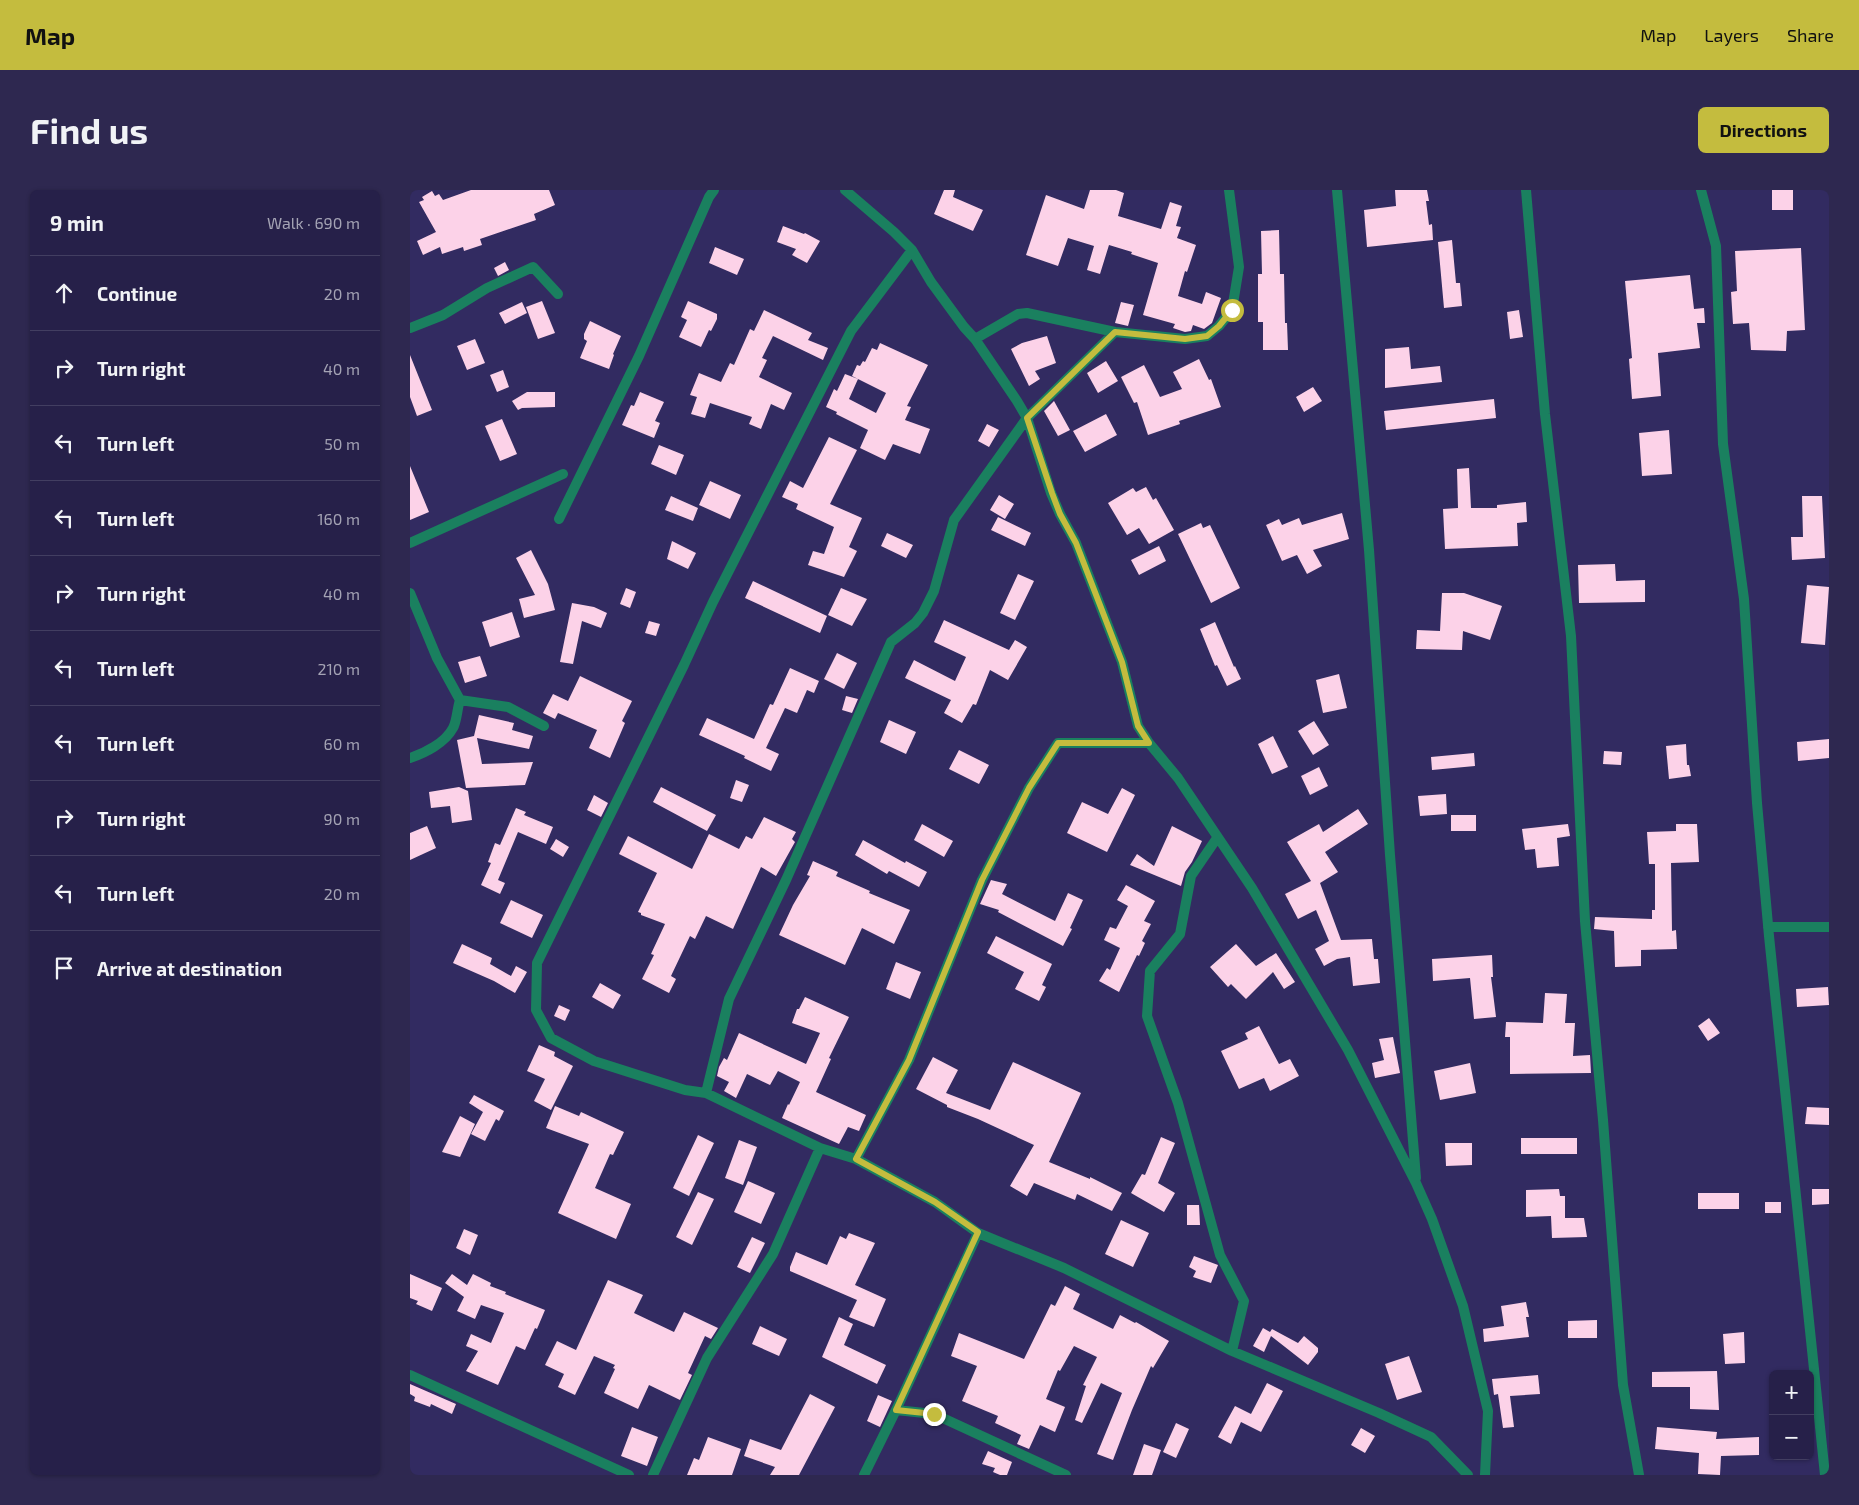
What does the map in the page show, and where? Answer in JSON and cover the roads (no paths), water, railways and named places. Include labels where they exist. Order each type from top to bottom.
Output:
[{"type":"street","points":[[559,519],[639,356],[708,197],[714,190]]},
{"type":"street","points":[[845,190],[912,250],[931,282],[975,339],[1027,418],[1060,514],[1076,543],[1122,662],[1138,726],[1149,743],[1178,778],[1252,888],[1348,1050],[1416,1183],[1432,1219],[1463,1306],[1486,1402],[1488,1411],[1485,1475]]},
{"type":"street","points":[[975,339],[1018,314],[1027,313],[1115,332],[1185,339],[1207,336],[1232,310],[1239,267],[1229,190]]},
{"type":"street","points":[[1337,190],[1369,550],[1390,854],[1416,1183]]},
{"type":"street","points":[[1526,190],[1545,414],[1571,636],[1585,921],[1603,1120],[1623,1385],[1639,1475]]},
{"type":"street","points":[[1702,190],[1716,246],[1723,444],[1744,599],[1757,803],[1768,926],[1825,1475]]},
{"type":"street","points":[[912,250],[851,330],[717,594],[684,666],[538,963],[536,1010],[551,1038],[594,1061],[685,1090],[706,1093],[820,1148],[856,1159],[935,1202],[978,1232],[1064,1268],[1232,1351],[1431,1437],[1468,1475]]},
{"type":"street","points":[[410,328],[443,315],[487,288],[533,266],[558,294]]},
{"type":"street","points":[[706,1093],[729,999],[786,880],[891,642],[915,623],[923,613],[934,591],[954,520],[1027,418],[1115,332]]},
{"type":"street","points":[[410,543],[563,474]]},
{"type":"street","points":[[410,593],[437,658],[460,700],[453,728],[440,742],[423,754],[410,758]]},
{"type":"street","points":[[460,700],[508,707],[544,726]]},
{"type":"street","points":[[856,1159],[909,1060],[982,880],[1029,788],[1058,743],[1149,743]]},
{"type":"street","points":[[1217,838],[1191,876],[1180,934],[1150,971],[1147,1016],[1178,1103],[1220,1255],[1244,1302],[1232,1351]]},
{"type":"street","points":[[1768,926],[1829,927]]},
{"type":"street","points":[[653,1475],[707,1358],[773,1254],[820,1148]]},
{"type":"street","points":[[864,1475],[978,1232]]},
{"type":"street","points":[[410,1375],[629,1475]]},
{"type":"street","points":[[896,1410],[934,1414],[1066,1475]]}]
